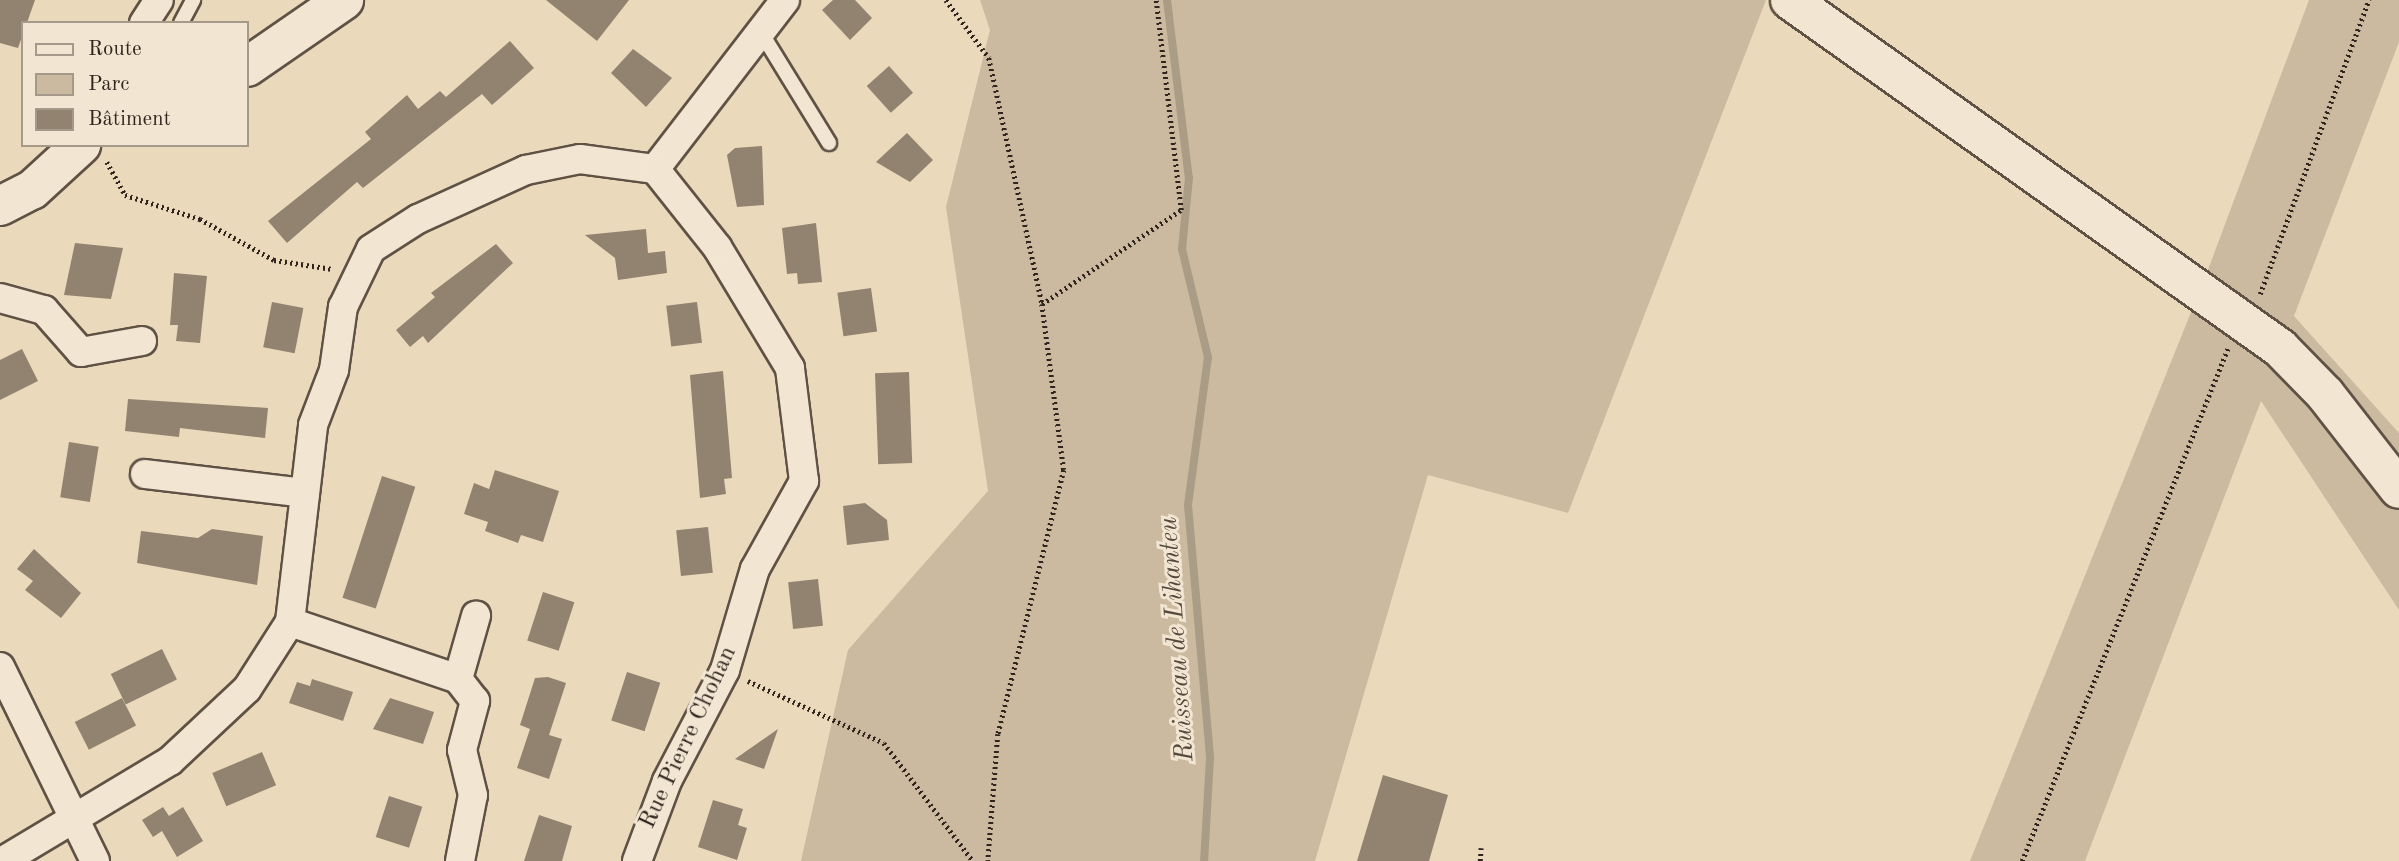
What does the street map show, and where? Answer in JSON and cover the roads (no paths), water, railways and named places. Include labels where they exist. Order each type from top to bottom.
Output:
[{"type":"main road","points":[[248,66],[344,0]]},
{"type":"main road","points":[[1790,0],[2245,321],[2325,394],[2399,489]]},
{"type":"main road","points":[[0,206],[32,190],[92,150]]},
{"type":"street","points":[[3,861],[170,761],[247,689],[290,622],[313,425],[334,370],[354,272],[371,249],[418,219],[526,170],[580,159],[655,169],[762,34],[785,0]]},
{"type":"street","name":"Rue Pierre Chohan","points":[[637,861],[667,781],[725,670],[755,569],[804,481],[801,426],[790,368],[767,322],[655,169]]},
{"type":"street","points":[[0,298],[44,310],[81,352],[142,341]]},
{"type":"street","points":[[145,474],[305,493]]},
{"type":"street","points":[[458,679],[476,616]]},
{"type":"street","points":[[290,622],[458,679],[475,701],[462,750],[473,795],[460,861]]},
{"type":"street","points":[[0,667],[70,820],[95,861]]},
{"type":"lane","points":[[182,21],[193,0]]},
{"type":"lane","points":[[762,34],[829,143]]},
{"type":"waterway","name":"Ruisseau de Lihanteu","points":[[1167,0],[1189,178],[1182,249],[1208,357],[1188,505],[1210,758],[1204,861]]}]
